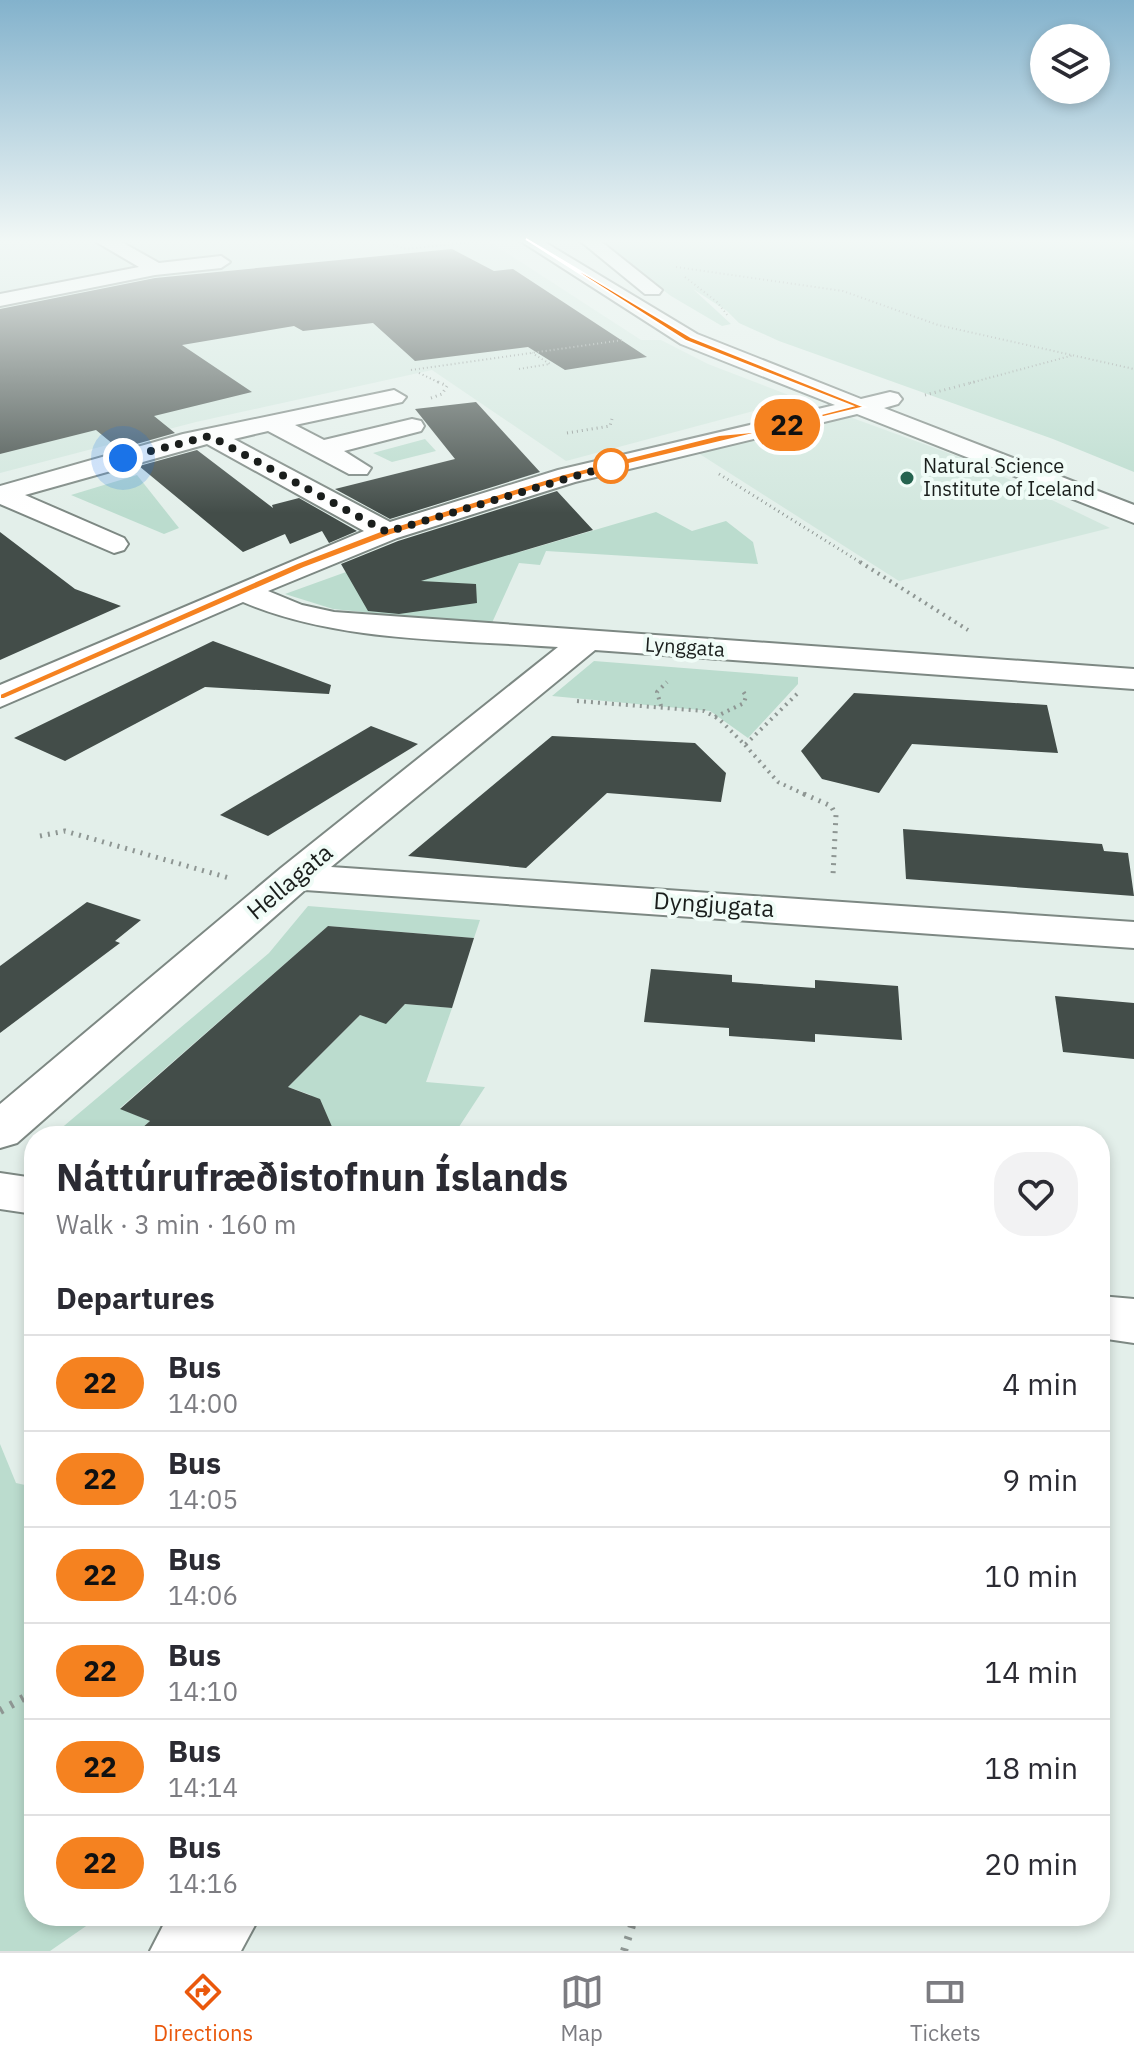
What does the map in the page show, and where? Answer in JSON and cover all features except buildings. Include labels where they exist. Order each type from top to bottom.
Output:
[{"type":"street","points":[[676,331],[689,339],[1134,491]]},
{"type":"street","points":[[720,331],[938,435],[1134,515]]},
{"type":"street","points":[[0,494],[210,436],[394,397]]},
{"type":"street","points":[[0,697],[242,591],[387,532],[567,476],[719,437],[752,434],[866,399]]},
{"type":"street","points":[[269,422],[358,468]]},
{"type":"street","points":[[320,449],[412,426]]},
{"type":"street","points":[[938,435],[949,456],[1092,526]]},
{"type":"street","points":[[210,436],[387,532]]},
{"type":"street","points":[[0,494],[114,544]]},
{"type":"street","name":"Lynggata","points":[[242,591],[293,612],[334,621],[1134,679]]},
{"type":"street","name":"Hellagata","points":[[0,1131],[286,884],[587,640]]},
{"type":"street","name":"Dyngjugata","points":[[286,884],[1134,935]]},
{"type":"street","points":[[0,1191],[24,1195]]},
{"type":"street","points":[[1110,1318],[1134,1321]]},
{"type":"street","points":[[189,1951],[212,1926]]},
{"type":"path","points":[[967,331],[1134,369]]},
{"type":"path","points":[[519,369],[550,364],[532,352]]},
{"type":"path","points":[[916,397],[1078,354]]},
{"type":"path","points":[[567,433],[610,426],[612,419]]},
{"type":"path","points":[[680,449],[969,631]]},
{"type":"path","points":[[662,707],[657,692],[670,680]]},
{"type":"path","points":[[715,717],[744,703],[746,696],[736,684]]},
{"type":"path","points":[[745,745],[803,687]]},
{"type":"path","points":[[571,701],[704,711],[715,717],[778,782],[831,806],[836,815],[833,870]]},
{"type":"path","points":[[40,836],[65,831],[286,884]]},
{"type":"path","points":[[0,1711],[24,1698]]},
{"type":"path","points":[[624,1951],[632,1926]]},
{"type":"shaded area","points":[[0,331],[627,331],[641,340],[661,340],[708,364],[799,399],[566,461],[432,370],[196,422],[0,473]]},
{"type":"shaded area","points":[[757,331],[1134,331],[1134,472],[1053,439]]},
{"type":"shaded area","points":[[847,416],[973,462],[1110,528],[899,581],[695,451]]},
{"type":"shaded area","points":[[425,439],[436,451],[392,462],[373,453]]},
{"type":"shaded area","points":[[137,475],[179,528],[164,534],[71,495]]},
{"type":"shaded area","points":[[656,512],[692,531],[726,521],[753,542],[758,564],[546,551],[540,565],[519,563],[491,625],[333,609],[285,594],[468,528],[520,552]]},
{"type":"shaded area","points":[[594,661],[798,677],[798,684],[748,738],[710,711],[552,696]]},
{"type":"shaded area","points":[[308,906],[480,920],[474,938],[328,926],[120,1108],[150,1121],[144,1126],[64,1126],[269,953]]},
{"type":"shaded area","points":[[405,1004],[452,1008],[426,1082],[485,1087],[460,1126],[319,1126],[296,1112],[311,1095],[288,1087],[360,1015],[386,1023]]},
{"type":"shaded area","points":[[0,1444],[16,1483],[24,1485],[24,1926],[86,1926],[50,1951],[0,1951]]},
{"type":"bus line","name":"22","points":[[0,697],[300,566],[387,532],[567,476],[719,437],[752,434],[861,407],[673,331]]},
{"type":"place","name":"Natural Science Institute of Iceland","points":[[907,478]]},
{"type":"route","points":[[123,458],[210,436],[387,532],[567,476],[616,464],[611,466]]}]
